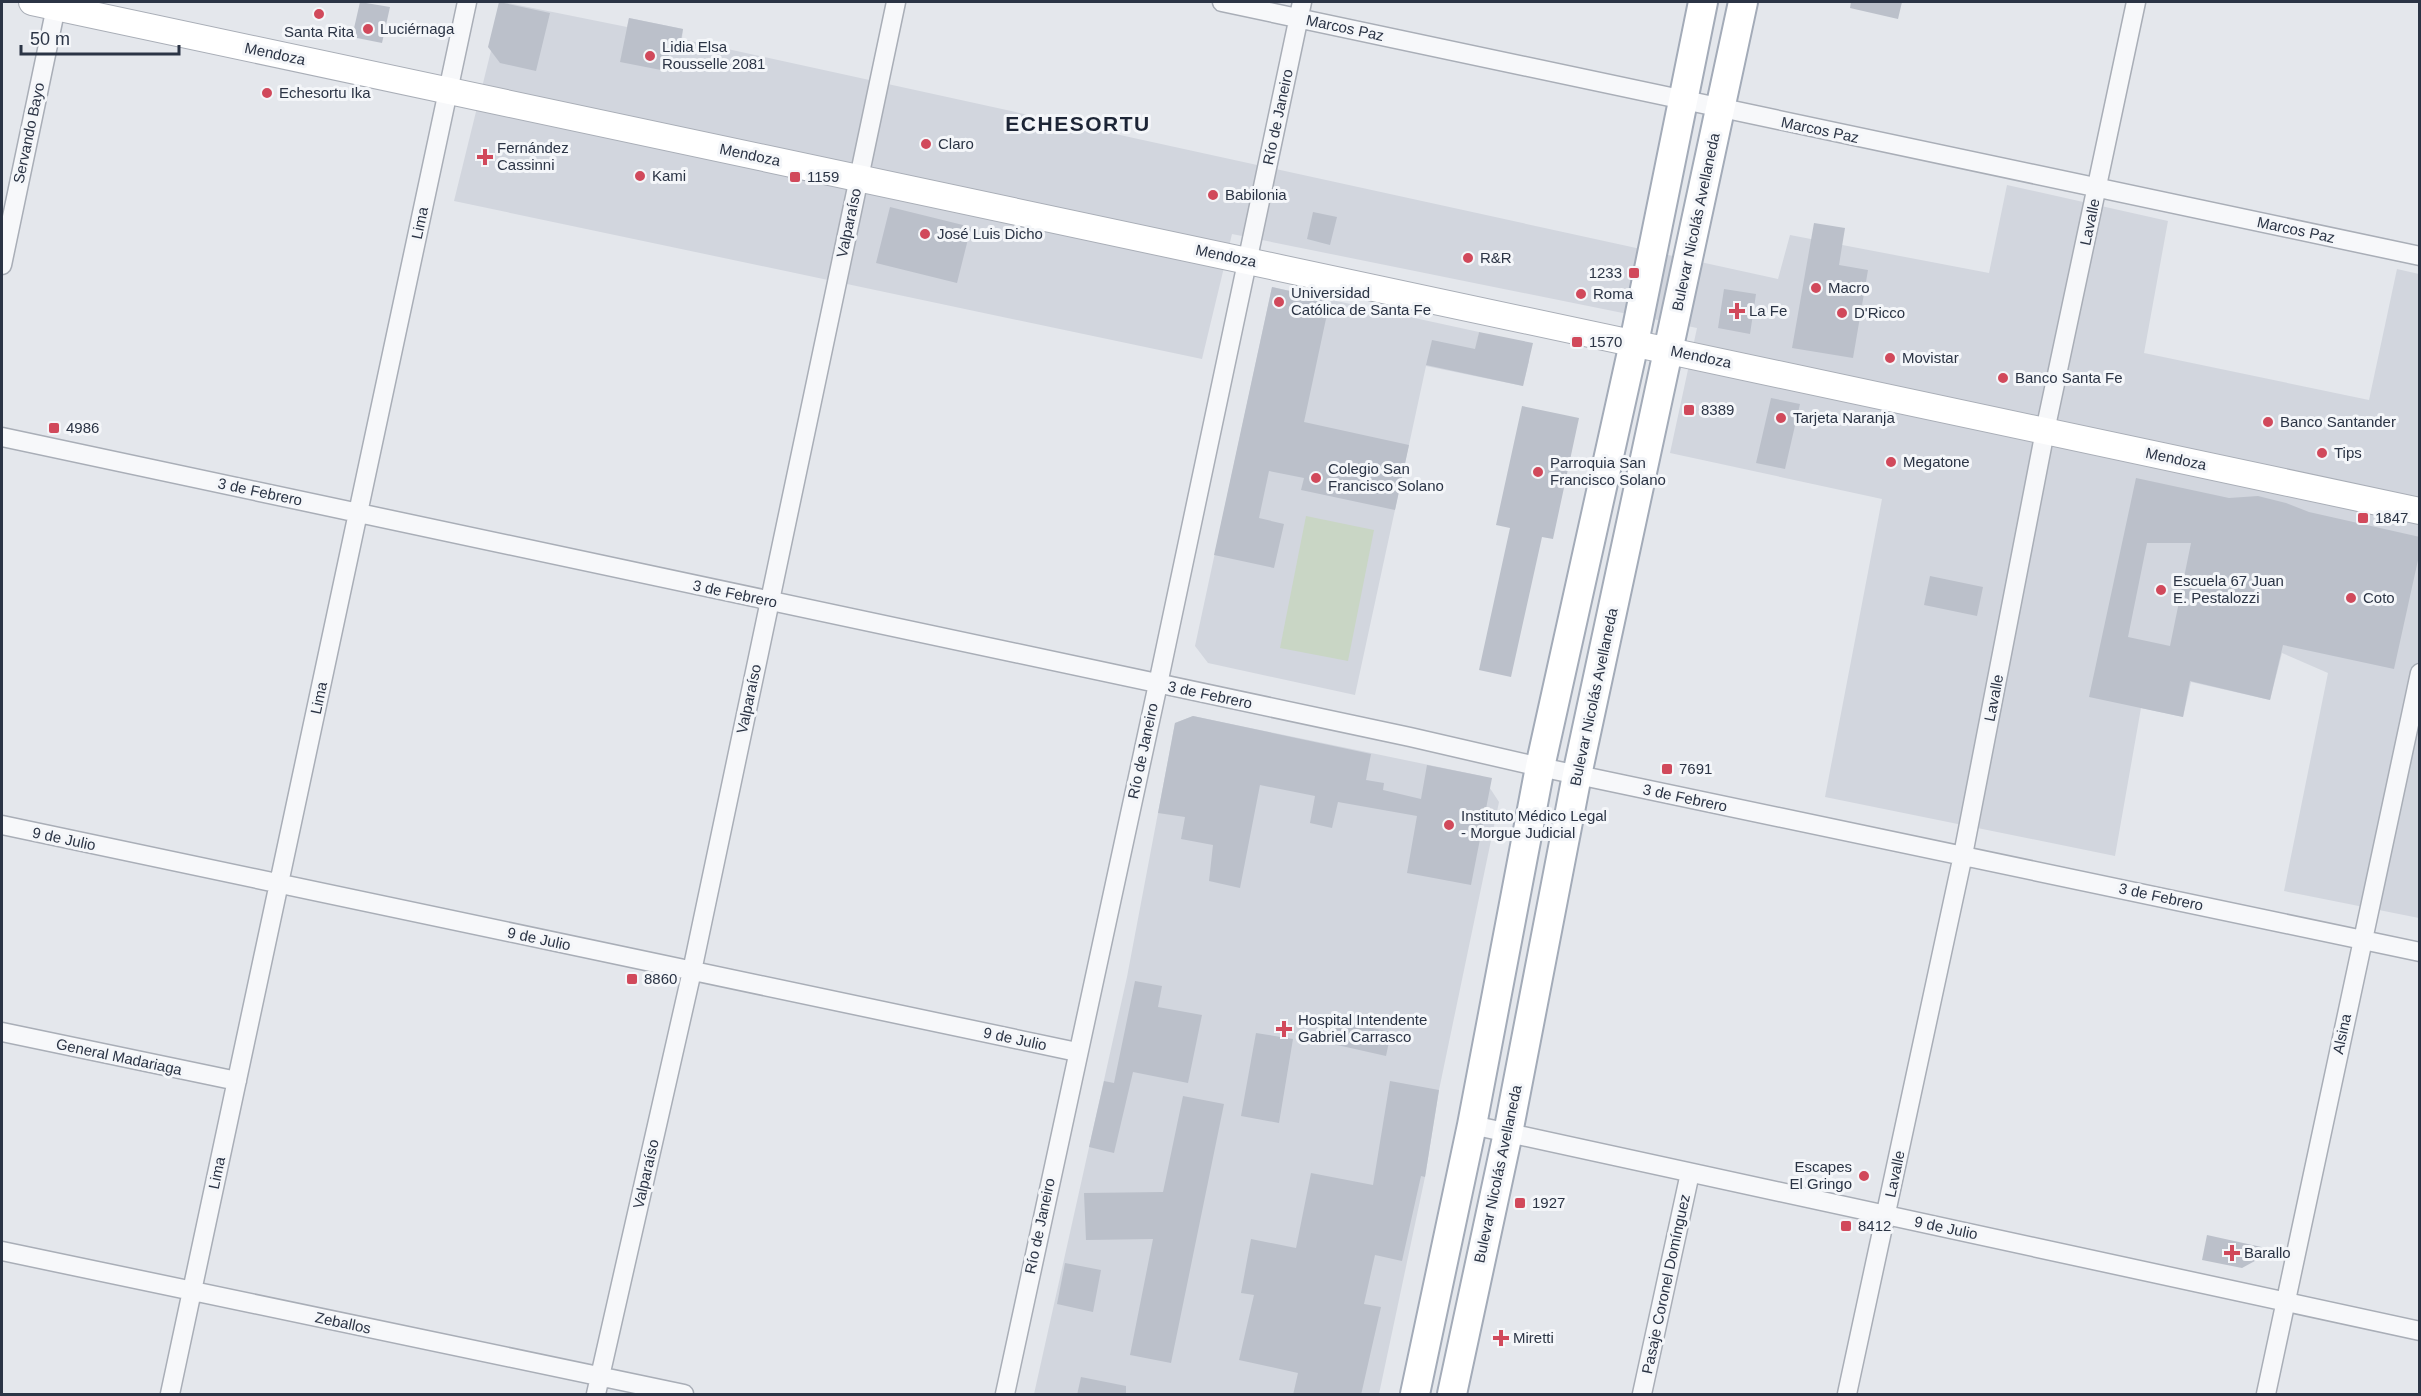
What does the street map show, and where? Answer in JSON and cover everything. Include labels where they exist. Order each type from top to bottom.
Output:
[{"type":"main road","points":[[1415,1395],[1472,1125],[1540,767],[1634,343],[1703,2]]},
{"type":"main road","name":"Bulevar Nicolás Avellaneda","points":[[1452,1395],[1508,1133],[1577,775],[1743,2]]},
{"type":"main road","name":"Mendoza","points":[[48,3],[2420,511]]},
{"type":"street","name":"Lima","points":[[170,1395],[467,2]]},
{"type":"street","name":"Valparaíso","points":[[596,1395],[692,971],[896,2]]},
{"type":"street","name":"Marcos Paz","points":[[1222,2],[1300,10],[1683,101],[2420,256]]},
{"type":"street","name":"Lavalle","points":[[1848,1395],[1964,855],[2045,431],[2136,2]]},
{"type":"street","name":"Servando Bayo","points":[[2,264],[48,3]]},
{"type":"street","name":"Río de Janeiro","points":[[1005,1395],[1300,10]]},
{"type":"street","name":"3 de Febrero","points":[[2,437],[1577,775],[2420,952]]},
{"type":"street","name":"Alsina","points":[[2266,1395],[2420,673]]},
{"type":"street","name":"9 de Julio","points":[[2,825],[1077,1052]]},
{"type":"street","name":"General Madariaga","points":[[2,1032],[237,1081]]},
{"type":"street","name":"9 de Julio","points":[[1472,1125],[2420,1331]]},
{"type":"street","name":"Pasaje Coronel Domínguez","points":[[1642,1395],[1690,1173]]},
{"type":"street","name":"Zeballos","points":[[2,1251],[684,1395]]},
{"type":"shaded area","points":[[503,2],[627,27],[629,18],[683,29],[682,39],[1778,279],[1790,235],[1989,273],[2007,185],[2168,221],[2144,353],[2369,400],[2397,269],[2419,274],[2419,918],[2284,891],[2328,673],[2282,653],[2270,700],[2191,682],[2183,717],[2141,708],[2115,856],[1825,797],[1882,499],[1670,453],[1697,328],[1232,234],[1202,359],[454,201]]},
{"type":"shaded area","name":"Colegio San Francisco Solano","points":[[1272,287],[1479,332],[1476,349],[1529,361],[1523,386],[1426,366],[1355,695],[1208,663],[1195,646]]},
{"type":"shaded area","name":"Hospital Intendente Gabriel Carrasco","points":[[1193,716],[1482,776],[1499,802],[1439,1090],[1425,1177],[1379,1394],[1034,1394],[1127,977],[1175,723]]},
{"type":"green space","points":[[1306,516],[1374,530],[1348,661],[1280,648]]},
{"type":"building","points":[[360,2],[390,7],[382,43],[352,37]]},
{"type":"building","points":[[499,2],[550,13],[536,71],[500,63],[488,47]]},
{"type":"building","points":[[1851,2],[1902,2],[1898,19],[1850,8]]},
{"type":"building","points":[[629,18],[683,29],[679,51],[670,49],[666,71],[620,62]]},
{"type":"building","points":[[890,207],[971,227],[957,283],[876,263]]},
{"type":"building","points":[[1313,212],[1337,217],[1330,245],[1307,239]]},
{"type":"building","points":[[1814,223],[1845,228],[1839,265],[1868,270],[1853,358],[1792,348]]},
{"type":"building","points":[[1272,287],[1330,300],[1304,422],[1409,445],[1395,510],[1301,490],[1304,478],[1269,471],[1259,518],[1284,524],[1274,568],[1214,555]]},
{"type":"building","name":"La Fe","points":[[1724,289],[1756,294],[1750,334],[1718,328]]},
{"type":"building","points":[[1479,332],[1533,343],[1523,386],[1426,365],[1432,340],[1475,349]]},
{"type":"building","points":[[1771,398],[1800,404],[1785,469],[1756,463]]},
{"type":"building","name":"Parroquia San Francisco Solano","points":[[1522,406],[1579,418],[1553,539],[1542,537],[1511,677],[1479,670],[1510,528],[1496,525]]},
{"type":"building","points":[[2136,478],[2229,498],[2258,496],[2309,512],[2420,537],[2420,551],[2394,669],[2283,645],[2270,700],[2190,681],[2183,717],[2089,697]],"holes":[[[2147,543],[2191,543],[2170,646],[2128,637]]]},
{"type":"building","points":[[1930,576],[1983,587],[1977,616],[1924,605]]},
{"type":"building","points":[[1193,716],[1371,754],[1366,780],[1384,783],[1383,790],[1421,799],[1427,765],[1492,778],[1471,885],[1407,873],[1417,816],[1338,802],[1332,828],[1310,823],[1315,796],[1260,785],[1240,888],[1209,881],[1213,845],[1181,839],[1185,817],[1158,813],[1175,723]]},
{"type":"building","points":[[1135,981],[1162,986],[1158,1007],[1202,1015],[1188,1083],[1133,1072],[1114,1153],[1089,1147],[1104,1081],[1114,1083]]},
{"type":"building","points":[[1320,1017],[1391,1032],[1386,1056],[1315,1040]]},
{"type":"building","points":[[1256,1033],[1293,1039],[1279,1123],[1241,1116]]},
{"type":"building","points":[[1390,1081],[1439,1090],[1425,1177],[1421,1176],[1402,1261],[1375,1255],[1364,1304],[1381,1307],[1361,1395],[1293,1395],[1298,1373],[1239,1360],[1254,1295],[1241,1293],[1251,1239],[1296,1248],[1311,1173],[1373,1185]]},
{"type":"building","points":[[1183,1096],[1224,1104],[1171,1363],[1130,1355],[1153,1239],[1086,1240],[1084,1193],[1163,1192]]},
{"type":"building","name":"Barallo","points":[[2207,1235],[2275,1250],[2242,1268],[2202,1260]]},
{"type":"building","points":[[1065,1263],[1101,1270],[1093,1312],[1057,1304]]},
{"type":"building","points":[[1081,1377],[1126,1386],[1126,1395],[1077,1395]]},
{"type":"place","name":"Santa Rita","points":[[319,14]]},
{"type":"place","name":"Luciérnaga","points":[[368,29]]},
{"type":"place","name":"Lidia Elsa Rousselle 2081","points":[[650,56]]},
{"type":"place","name":"Echesortu Ika","points":[[267,93]]},
{"type":"place","name":"Claro","points":[[926,144]]},
{"type":"place","name":"Fernández Cassinni","points":[[485,157]]},
{"type":"place","name":"Kami","points":[[640,176]]},
{"type":"place","name":"1159","points":[[795,177]]},
{"type":"place","name":"Babilonia","points":[[1213,195]]},
{"type":"place","name":"José Luis Dicho","points":[[925,234]]},
{"type":"place","name":"R&R","points":[[1468,258]]},
{"type":"place","name":"1233","points":[[1634,273]]},
{"type":"place","name":"Macro","points":[[1816,288]]},
{"type":"place","name":"Roma","points":[[1581,294]]},
{"type":"place","name":"Universidad Católica de Santa Fe","points":[[1279,302]]},
{"type":"place","name":"La Fe","points":[[1737,311]]},
{"type":"place","name":"D'Ricco","points":[[1842,313]]},
{"type":"place","name":"1570","points":[[1577,342]]},
{"type":"place","name":"Movistar","points":[[1890,358]]},
{"type":"place","name":"Banco Santa Fe","points":[[2003,378]]},
{"type":"place","name":"8389","points":[[1689,410]]},
{"type":"place","name":"Tarjeta Naranja","points":[[1781,418]]},
{"type":"place","name":"Banco Santander","points":[[2268,422]]},
{"type":"place","name":"4986","points":[[54,428]]},
{"type":"place","name":"Tips","points":[[2322,453]]},
{"type":"place","name":"Megatone","points":[[1891,462]]},
{"type":"place","name":"Parroquia San Francisco Solano","points":[[1538,472]]},
{"type":"place","name":"Colegio San Francisco Solano","points":[[1316,478]]},
{"type":"place","name":"1847","points":[[2363,518]]},
{"type":"place","name":"Escuela 67 Juan E. Pestalozzi","points":[[2161,590]]},
{"type":"place","name":"Coto","points":[[2351,598]]},
{"type":"place","name":"7691","points":[[1667,769]]},
{"type":"place","name":"Instituto Médico Legal - Morgue Judicial","points":[[1449,825]]},
{"type":"place","name":"8860","points":[[632,979]]},
{"type":"place","name":"Hospital Intendente Gabriel Carrasco","points":[[1284,1029]]},
{"type":"place","name":"Escapes El Gringo","points":[[1864,1176]]},
{"type":"place","name":"1927","points":[[1520,1203]]},
{"type":"place","name":"8412","points":[[1846,1226]]},
{"type":"place","name":"Barallo","points":[[2232,1253]]},
{"type":"place","name":"Miretti","points":[[1501,1338]]},
{"type":"district","name":"ECHESORTU","points":[[1078,124]]}]
